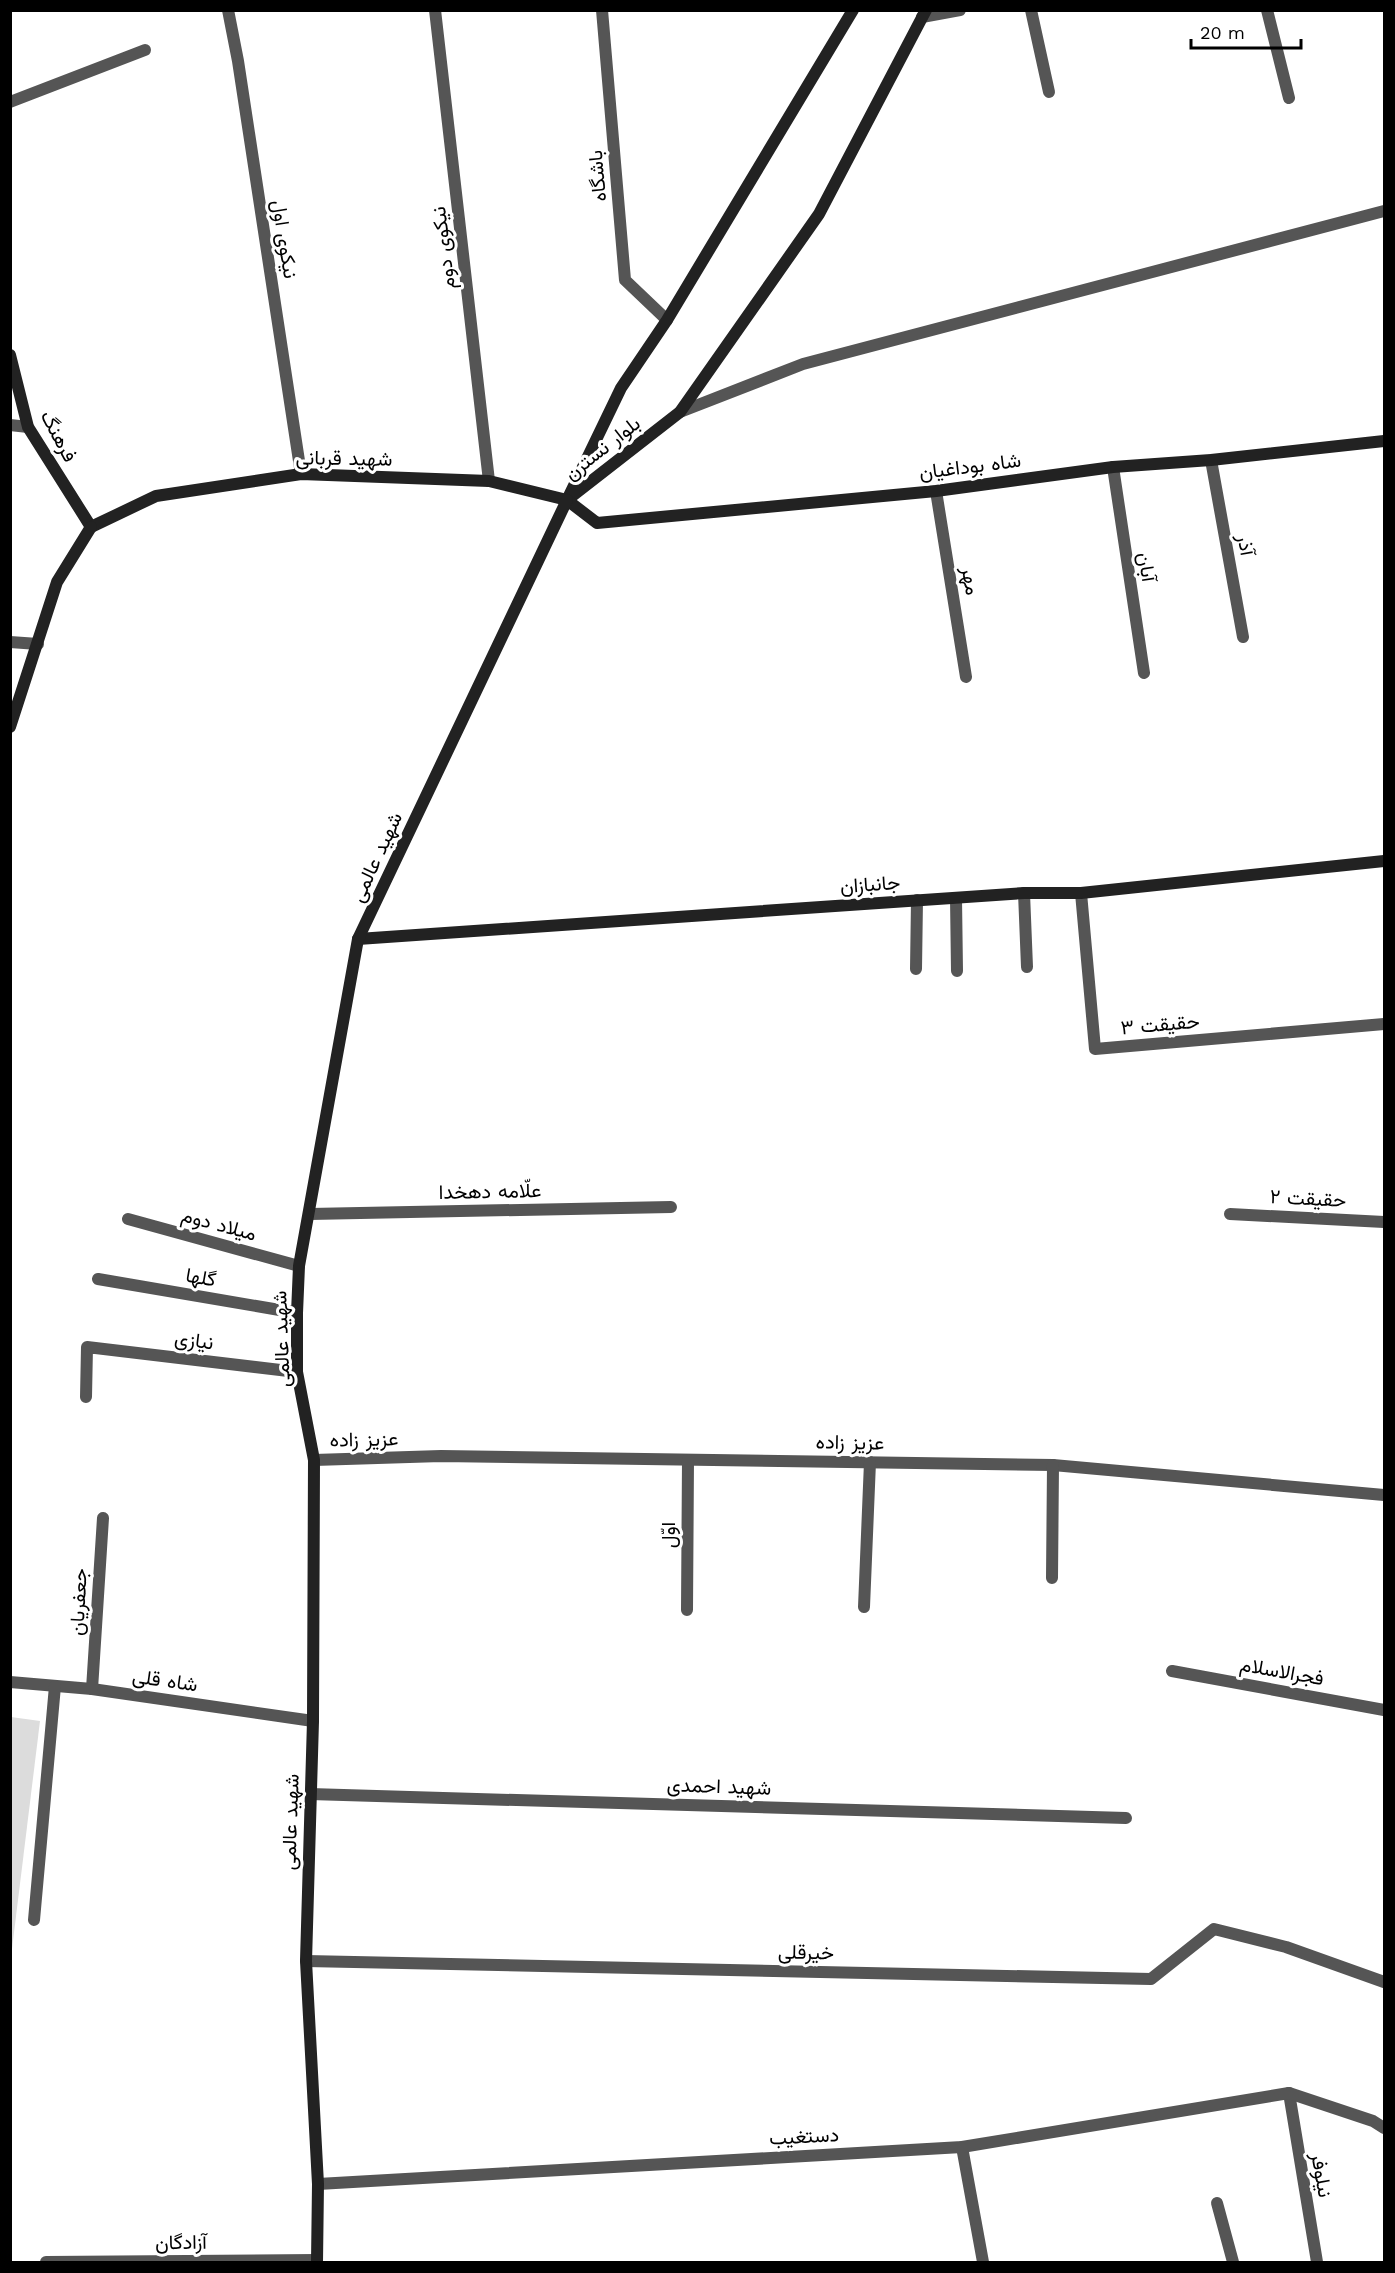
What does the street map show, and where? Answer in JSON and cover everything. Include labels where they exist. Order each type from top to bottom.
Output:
[{"type":"main road","name":"بلوار نسترن","points":[[567,500],[621,388],[667,320],[853,10]]},
{"type":"main road","name":"بلوار نسترن","points":[[567,500],[680,411],[819,214],[924,14]]},
{"type":"main road","name":"فرهنگ","points":[[10,355],[28,427],[91,527]]},
{"type":"main road","name":"شاه بوداغیان","points":[[567,500],[597,522],[936,490],[1113,467],[1211,460],[1384,441]]},
{"type":"main road","name":"شهید قربانی","points":[[91,527],[156,496],[301,474],[489,481],[567,500]]},
{"type":"main road","name":"شهید عالمی","points":[[317,2261],[318,2184],[306,1961],[314,1721],[314,1460],[297,1372],[299,1266],[358,939],[567,500]]},
{"type":"main road","points":[[10,727],[57,582],[91,527]]},
{"type":"main road","name":"جانبازان","points":[[358,939],[1024,893],[1081,893],[1384,861]]},
{"type":"street","name":"نیکوی اول","points":[[228,10],[238,61],[301,474]]},
{"type":"street","name":"نیکوی دوم","points":[[435,10],[489,481]]},
{"type":"street","name":"باشگاه","points":[[602,10],[625,280],[667,320]]},
{"type":"street","points":[[924,14],[960,10]]},
{"type":"street","points":[[1031,10],[1049,92]]},
{"type":"street","points":[[1267,10],[1289,98]]},
{"type":"street","points":[[10,102],[145,50]]},
{"type":"street","points":[[680,411],[803,364],[1384,211]]},
{"type":"street","points":[[10,425],[28,427]]},
{"type":"street","name":"آذر","points":[[1211,460],[1243,637]]},
{"type":"street","name":"آبان","points":[[1113,467],[1143,673]]},
{"type":"street","name":"مهر","points":[[936,490],[966,678]]},
{"type":"street","points":[[10,642],[38,644]]},
{"type":"street","points":[[1024,893],[1027,968]]},
{"type":"street","name":"حقیقت ۳","points":[[1081,893],[1095,1049],[1384,1024]]},
{"type":"street","points":[[956,898],[957,971]]},
{"type":"street","points":[[916,969],[917,900]]},
{"type":"street","name":"علّامه دهخدا","points":[[310,1214],[670,1207]]},
{"type":"street","name":"حقیقت ۲","points":[[1230,1214],[1384,1222]]},
{"type":"street","name":"میلاد دوم","points":[[128,1219],[299,1266]]},
{"type":"street","name":"گلها","points":[[98,1279],[297,1313]]},
{"type":"street","name":"نیازی","points":[[86,1397],[87,1347],[297,1372]]},
{"type":"street","name":"عزیز زاده","points":[[314,1460],[441,1456],[1053,1465],[1384,1495]]},
{"type":"street","name":"اوّل","points":[[687,1610],[688,1460]]},
{"type":"street","points":[[864,1607],[870,1462]]},
{"type":"street","points":[[1052,1578],[1053,1465]]},
{"type":"street","name":"جعفریان","points":[[92,1689],[103,1518]]},
{"type":"street","name":"فجرالاسلام","points":[[1172,1671],[1384,1710]]},
{"type":"street","name":"شاه قلی","points":[[10,1682],[92,1689],[314,1721]]},
{"type":"street","points":[[34,1920],[55,1686]]},
{"type":"street","name":"شهید احمدی","points":[[310,1794],[1126,1818]]},
{"type":"street","name":"خیرقلی","points":[[306,1961],[1151,1978],[1214,1929],[1286,1947],[1384,1982]]},
{"type":"street","points":[[1289,2093],[1373,2121],[1384,2128]]},
{"type":"street","name":"دستغیب","points":[[318,2184],[962,2147],[1289,2093]]},
{"type":"street","name":"نیلوفر","points":[[1289,2093],[1317,2262]]},
{"type":"street","points":[[962,2147],[983,2262]]},
{"type":"street","points":[[1217,2203],[1233,2262]]},
{"type":"street","name":"آزادگان","points":[[46,2262],[317,2261]]},
{"type":"shaded area","points":[[10,1717],[40,1721],[11,1957]]}]
